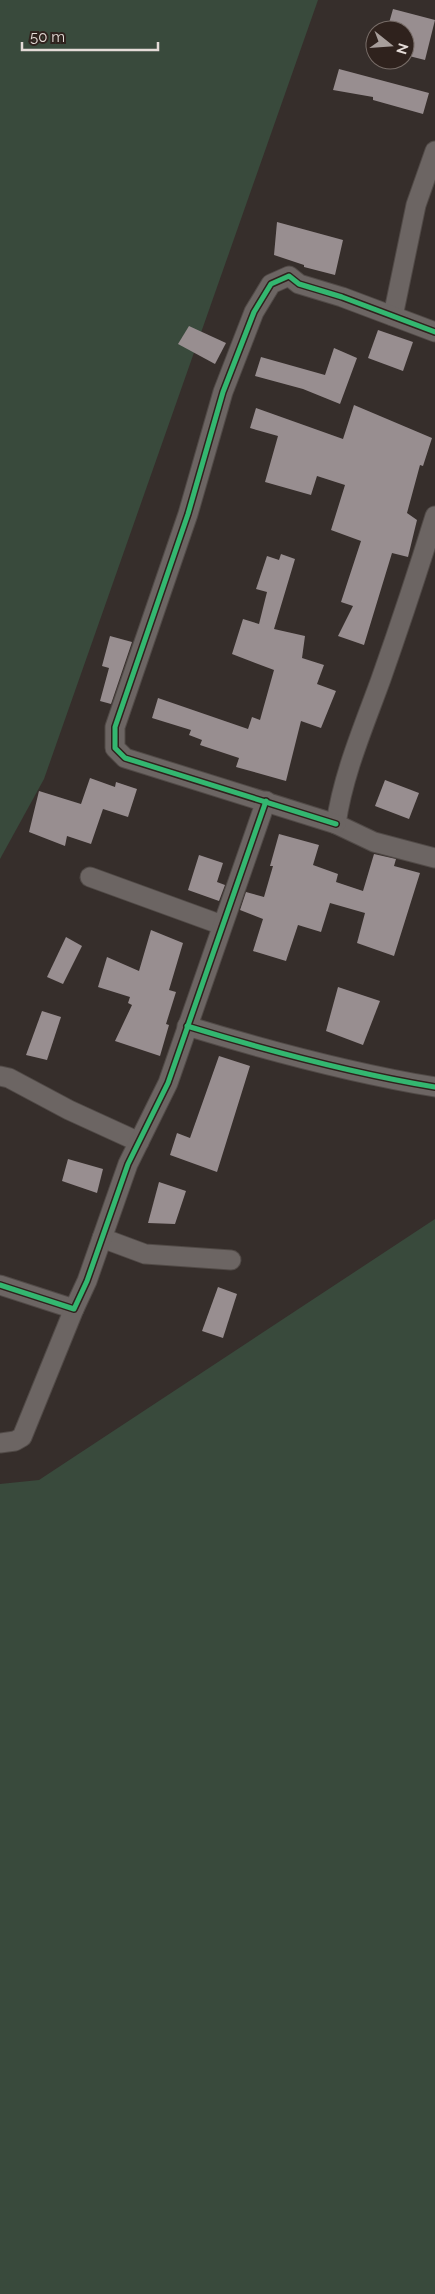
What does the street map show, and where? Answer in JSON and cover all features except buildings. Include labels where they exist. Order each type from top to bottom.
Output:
[{"type":"street","points":[[394,316],[416,205],[435,151]]},
{"type":"street","points":[[435,332],[299,284],[289,276],[271,284],[254,312],[223,392],[188,514],[115,727],[115,748],[125,758],[336,824],[374,842],[435,858]]},
{"type":"street","points":[[336,824],[338,805],[353,755],[409,603],[435,516]]},
{"type":"street","points":[[0,1443],[15,1441],[22,1437],[102,1238],[128,1164],[168,1082],[266,801]]},
{"type":"street","points":[[90,877],[222,925]]},
{"type":"street","points":[[187,1026],[308,1062],[385,1079],[435,1087]]},
{"type":"street","points":[[0,1076],[9,1078],[69,1110],[139,1142]]},
{"type":"street","points":[[102,1238],[127,1249],[145,1254],[231,1260]]},
{"type":"street","points":[[0,1285],[74,1309]]},
{"type":"green space","points":[[0,0],[318,0],[44,779],[0,859]]},
{"type":"green space","points":[[435,1219],[435,2294],[0,2294],[0,1484],[39,1480]]},
{"type":"cycle path","points":[[336,824],[125,758],[115,748],[115,727],[188,514],[223,392],[254,312],[271,284],[289,276],[299,284],[342,297],[435,332]]},
{"type":"cycle path","points":[[0,1285],[74,1309],[87,1281],[128,1164],[168,1083],[266,801]]},
{"type":"cycle path","points":[[187,1026],[310,1061],[435,1087]]}]
